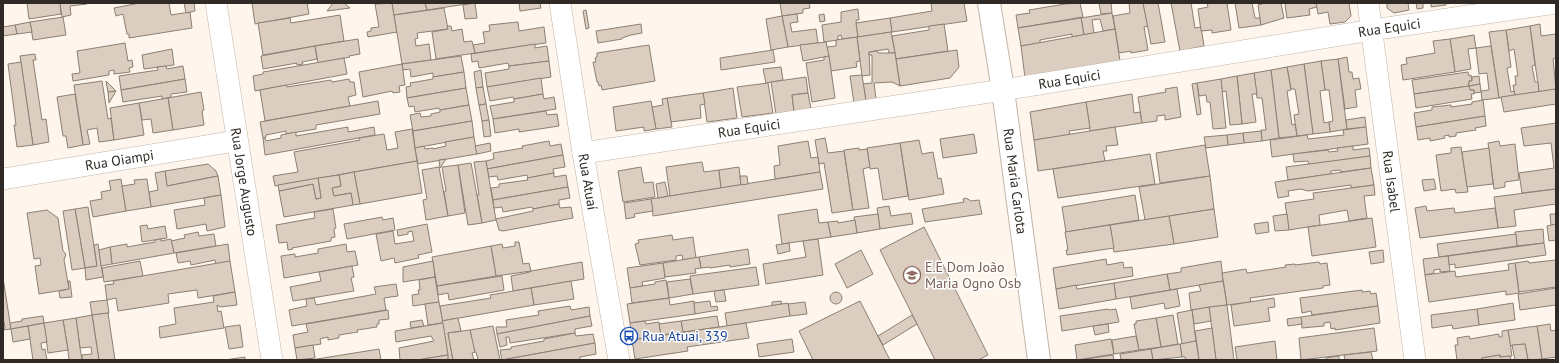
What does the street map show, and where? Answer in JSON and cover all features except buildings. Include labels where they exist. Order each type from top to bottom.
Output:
[{"type":"street","name":"Rua Jorge Augusto","points":[[216,3],[236,141],[272,360]]},
{"type":"street","name":"Rua Atuaí","points":[[560,3],[583,153],[618,360]]},
{"type":"street","name":"Rua Maria Carlota","points":[[990,3],[1040,360]]},
{"type":"street","name":"Rua Isabel","points":[[1368,3],[1415,360]]},
{"type":"street","name":"Rua Equici","points":[[583,153],[1003,90],[1372,30],[1556,3]]},
{"type":"street","name":"Rua Oiampi","points":[[3,179],[236,141]]},
{"type":"place","name":"E.E Dom João Maria Ogno Osb","points":[[912,275]]},
{"type":"place","name":"Rua Atuai, 339","points":[[629,336]]}]
